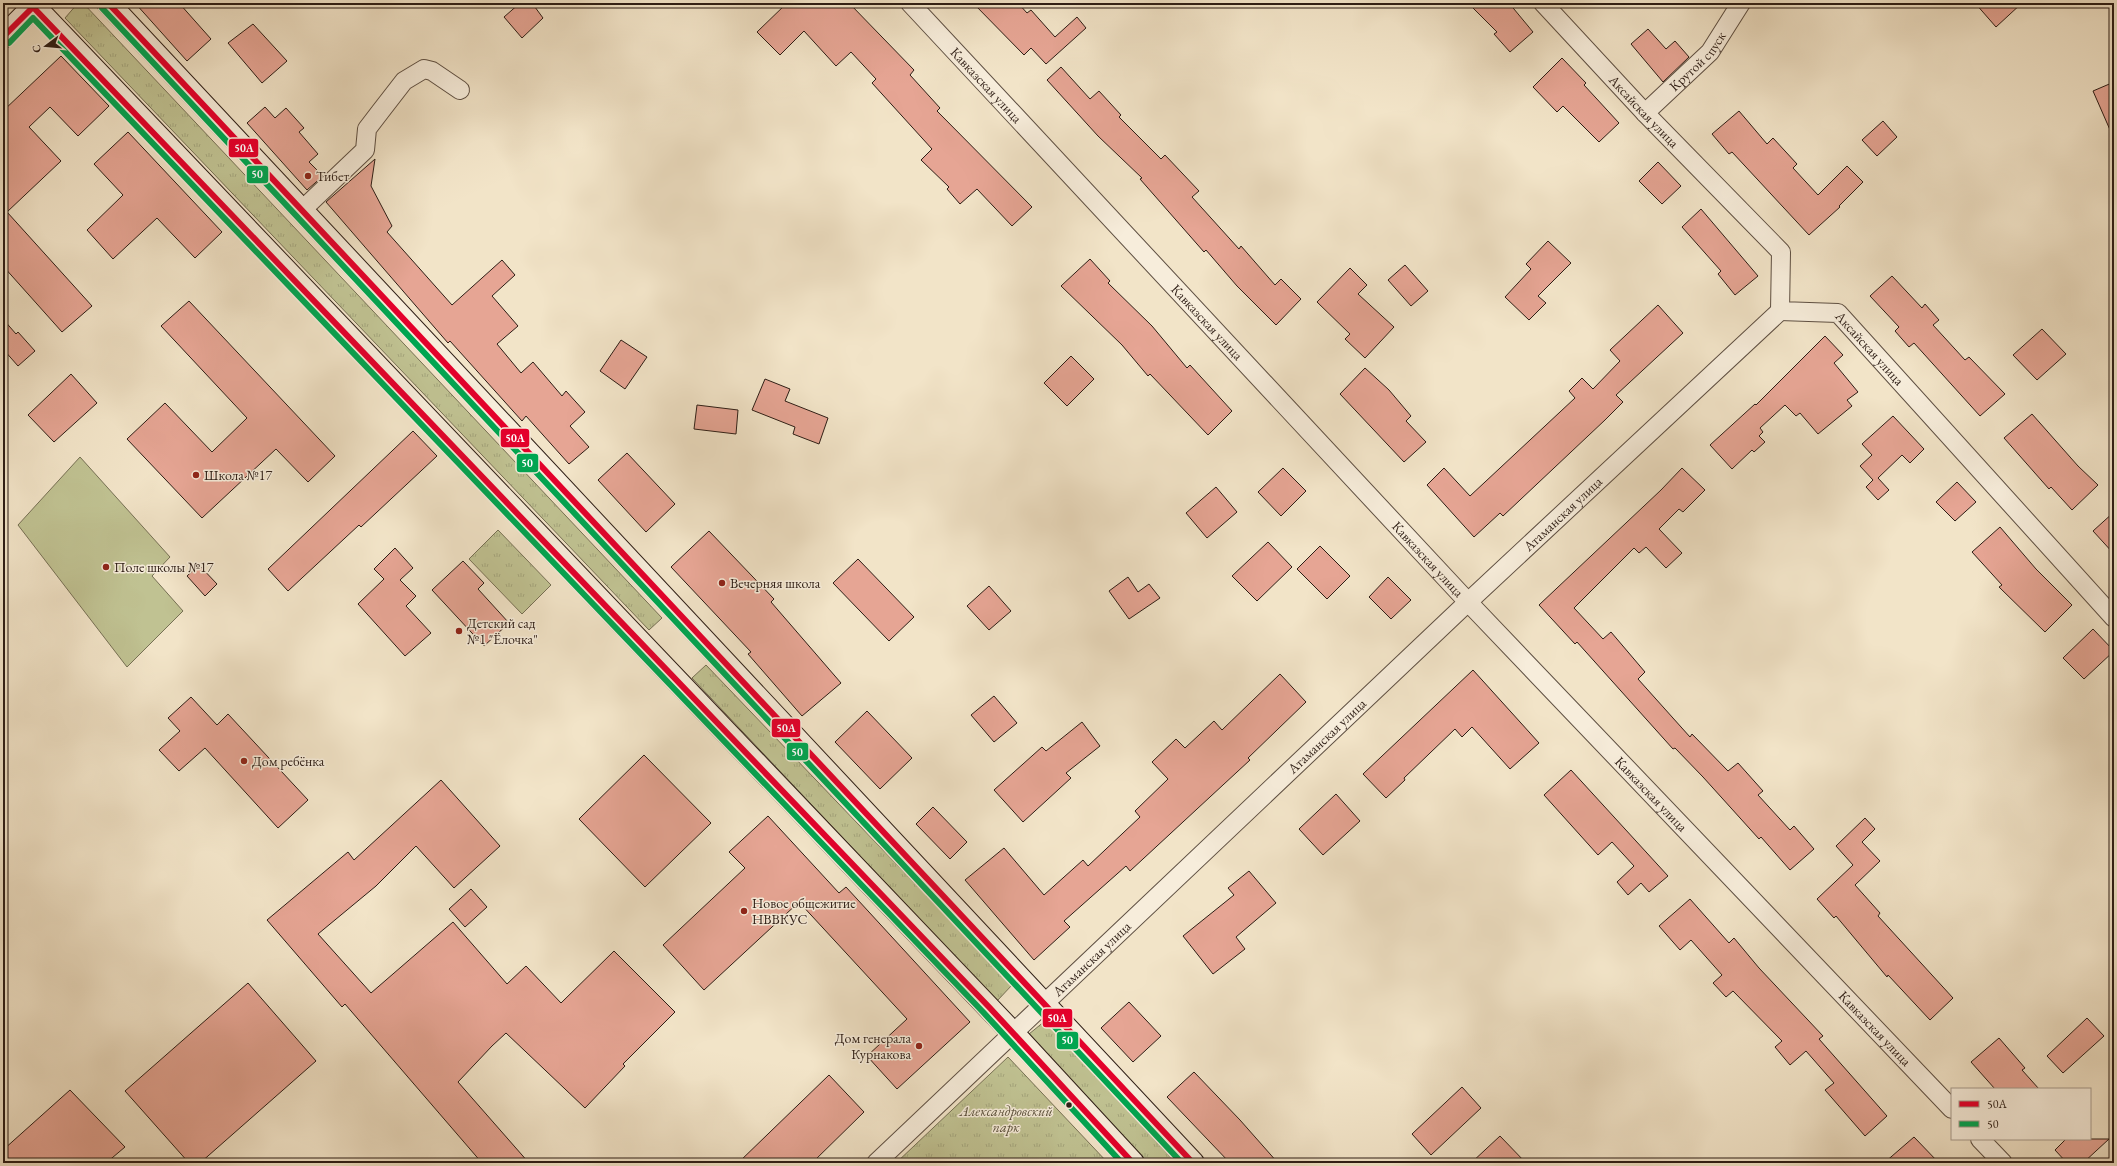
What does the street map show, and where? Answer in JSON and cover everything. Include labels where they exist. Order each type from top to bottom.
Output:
[{"type":"street","points":[[108,3],[1193,1163]]},
{"type":"street","name":"Кавказская улица","points":[[910,3],[1468,602],[1951,1108]]},
{"type":"street","name":"Аксайская улица","points":[[1543,3],[1645,113],[1781,252],[1780,311],[1838,313],[2114,618]]},
{"type":"street","name":"Крутой спуск","points":[[1645,113],[1710,52],[1741,3]]},
{"type":"street","points":[[3,37],[34,4],[1013,1033],[1133,1163]]},
{"type":"street","points":[[302,210],[365,150],[367,129],[404,81],[424,69],[432,71],[460,90]]},
{"type":"street","name":"Атаманская улица","points":[[876,1163],[1468,602],[1780,311]]},
{"type":"street","points":[[1981,1140],[2003,1163]]},
{"type":"green space","points":[[78,3],[83,3],[662,618],[649,630],[65,18]]},
{"type":"green space","name":"Поле школы №17","points":[[80,457],[170,557],[152,576],[183,611],[127,667],[18,525]]},
{"type":"green space","points":[[498,530],[551,585],[522,614],[469,559]]},
{"type":"green space","points":[[706,665],[1012,985],[997,1001],[692,678]]},
{"type":"green space","points":[[1045,1021],[1176,1163],[1147,1163],[1029,1034]]},
{"type":"green space","name":"Александровский парк","points":[[1008,1057],[1108,1163],[896,1163]]},
{"type":"building","points":[[135,3],[179,3],[211,39],[187,61]]},
{"type":"building","points":[[520,3],[532,3],[543,18],[522,38],[504,17]]},
{"type":"building","points":[[787,3],[849,3],[914,70],[910,75],[940,108],[937,111],[1032,207],[1012,226],[977,189],[960,204],[947,189],[949,187],[921,160],[932,149],[872,83],[876,79],[851,52],[836,66],[804,31],[780,55],[757,32]]},
{"type":"building","points":[[973,3],[1018,3],[1027,13],[1031,10],[1055,37],[1077,17],[1086,28],[1046,64],[1031,48],[1024,55]]},
{"type":"building","points":[[1468,3],[1509,3],[1533,32],[1510,52],[1494,34],[1497,32]]},
{"type":"building","points":[[1975,3],[2022,3],[1996,27]]},
{"type":"building","points":[[253,24],[287,61],[262,83],[228,43]]},
{"type":"building","points":[[1648,29],[1666,49],[1675,41],[1689,57],[1663,82],[1631,44]]},
{"type":"building","points":[[61,56],[109,106],[78,136],[50,107],[29,127],[61,161],[7,212],[92,306],[62,332],[3,266],[3,111]]},
{"type":"building","points":[[1562,58],[1586,83],[1584,85],[1619,123],[1599,142],[1563,106],[1557,112],[1533,87]]},
{"type":"building","points":[[1061,67],[1090,99],[1099,91],[1121,115],[1119,117],[1161,159],[1165,155],[1199,191],[1192,197],[1239,249],[1241,246],[1275,285],[1281,279],[1301,299],[1276,325],[1237,286],[1206,250],[1204,252],[1140,179],[1142,178],[1098,136],[1047,80]]},
{"type":"building","points":[[2114,82],[2114,139],[2093,91]]},
{"type":"building","points":[[265,107],[275,118],[286,108],[304,128],[299,132],[318,154],[309,162],[323,176],[307,190],[247,123]]},
{"type":"building","points":[[1739,111],[1767,144],[1773,138],[1797,164],[1793,168],[1818,195],[1847,166],[1863,182],[1839,206],[1840,207],[1809,235],[1732,152],[1729,154],[1712,134]]},
{"type":"building","points":[[1883,121],[1897,137],[1877,156],[1862,140]]},
{"type":"building","points":[[128,132],[222,232],[195,258],[157,218],[113,259],[87,230],[123,195],[94,164]]},
{"type":"building","points":[[375,159],[371,186],[392,226],[387,232],[452,305],[502,260],[515,275],[492,296],[518,326],[497,344],[521,373],[533,362],[562,396],[566,391],[585,412],[570,426],[589,447],[569,464],[526,416],[522,421],[450,341],[448,343],[326,202]]},
{"type":"building","points":[[1658,162],[1681,186],[1662,204],[1639,181]]},
{"type":"building","points":[[1701,209],[1758,276],[1735,295],[1718,274],[1721,271],[1682,227]]},
{"type":"building","points":[[1548,241],[1571,263],[1538,296],[1546,303],[1529,320],[1505,297],[1531,269],[1526,264]]},
{"type":"building","points":[[1090,259],[1110,281],[1108,283],[1152,326],[1187,368],[1190,365],[1232,411],[1208,435],[1150,374],[1148,376],[1122,345],[1061,286]]},
{"type":"building","points":[[1405,265],[1428,291],[1411,306],[1388,280]]},
{"type":"building","points":[[1350,268],[1367,285],[1358,294],[1394,327],[1365,358],[1345,339],[1350,334],[1317,302]]},
{"type":"building","points":[[1892,276],[1922,308],[1925,304],[1939,320],[1933,325],[1965,360],[1969,357],[2005,394],[1980,416],[1914,343],[1909,347],[1895,331],[1899,327],[1870,296]]},
{"type":"building","points":[[189,301],[335,456],[308,482],[276,449],[202,518],[127,439],[165,403],[212,452],[247,418],[161,326]]},
{"type":"building","points":[[1658,305],[1683,333],[1616,395],[1623,402],[1605,420],[1503,516],[1500,513],[1474,537],[1427,485],[1444,468],[1470,496],[1575,398],[1569,391],[1582,378],[1593,389],[1620,361],[1610,350]]},
{"type":"building","points":[[3,319],[16,334],[18,332],[35,351],[18,366],[3,349]]},
{"type":"building","points":[[2042,329],[2066,354],[2037,380],[2013,355]]},
{"type":"building","points":[[1825,336],[1843,355],[1834,363],[1858,392],[1847,400],[1852,406],[1818,434],[1800,413],[1796,416],[1785,405],[1760,428],[1763,432],[1759,436],[1765,442],[1754,452],[1752,450],[1732,469],[1710,445],[1755,404],[1756,405]]},
{"type":"building","points":[[621,340],[647,357],[625,389],[600,371]]},
{"type":"building","points":[[1071,356],[1094,379],[1067,406],[1044,383]]},
{"type":"building","points":[[1365,368],[1389,390],[1411,416],[1406,421],[1426,442],[1404,462],[1340,394]]},
{"type":"building","points":[[71,374],[97,403],[54,442],[28,415]]},
{"type":"building","points":[[765,379],[790,389],[785,401],[828,418],[819,444],[793,434],[795,427],[752,410]]},
{"type":"building","points":[[697,405],[738,410],[736,434],[694,429]]},
{"type":"building","points":[[2032,414],[2078,466],[2098,485],[2072,510],[2051,487],[2049,489],[2004,438]]},
{"type":"building","points":[[1893,416],[1924,449],[1910,463],[1902,455],[1878,478],[1889,490],[1878,500],[1866,487],[1873,480],[1860,466],[1872,455],[1862,444]]},
{"type":"building","points":[[413,431],[437,456],[361,527],[359,525],[288,591],[268,569]]},
{"type":"building","points":[[627,453],[675,504],[646,532],[598,480]]},
{"type":"building","points":[[1283,468],[1306,491],[1281,516],[1258,492]]},
{"type":"building","points":[[1682,468],[1705,490],[1683,512],[1679,509],[1659,529],[1682,553],[1666,568],[1646,547],[1639,553],[1634,548],[1574,608],[1603,639],[1611,632],[1645,672],[1638,679],[1690,737],[1692,734],[1728,771],[1738,763],[1763,791],[1758,795],[1790,830],[1794,826],[1814,849],[1790,870],[1761,837],[1759,839],[1675,748],[1673,749],[1577,642],[1575,644],[1539,605],[1661,490]]},
{"type":"building","points":[[1957,482],[1976,502],[1955,521],[1936,502]]},
{"type":"building","points":[[1216,487],[1237,512],[1207,538],[1186,513]]},
{"type":"building","points":[[2114,512],[2114,554],[2093,531]]},
{"type":"building","points":[[2000,527],[2036,569],[2072,605],[2045,632],[1999,587],[2002,585],[1972,552]]},
{"type":"building","points":[[709,531],[774,599],[771,602],[841,683],[802,716],[748,654],[751,652],[671,567]]},
{"type":"building","points":[[1268,542],[1292,567],[1257,601],[1232,576]]},
{"type":"building","points":[[1320,546],[1350,576],[1327,599],[1297,569]]},
{"type":"building","points":[[395,548],[413,568],[400,580],[416,596],[406,606],[431,633],[405,656],[358,604],[384,579],[374,569]]},
{"type":"building","points":[[858,559],[914,617],[889,641],[833,583]]},
{"type":"building","points":[[463,561],[484,583],[478,589],[509,623],[484,646],[432,590]]},
{"type":"building","points":[[199,565],[217,584],[205,596],[187,576]]},
{"type":"building","points":[[1128,577],[1138,592],[1149,584],[1160,598],[1129,619],[1109,591]]},
{"type":"building","points":[[1388,577],[1411,600],[1391,619],[1369,597]]},
{"type":"building","points":[[989,586],[1011,611],[989,630],[967,606]]},
{"type":"building","points":[[2093,629],[2114,651],[2084,679],[2063,658]]},
{"type":"building","points":[[1473,670],[1539,743],[1510,769],[1472,727],[1462,737],[1455,729],[1404,778],[1405,780],[1386,798],[1363,774]]},
{"type":"building","points":[[1280,674],[1306,702],[1248,758],[1250,760],[1130,871],[1126,866],[1064,921],[1070,927],[1034,960],[965,880],[1004,848],[1044,895],[1083,860],[1088,866],[1140,817],[1135,811],[1168,779],[1152,762],[1176,739],[1185,748],[1214,721],[1222,730]]},
{"type":"building","points":[[994,696],[1017,723],[994,742],[971,715]]},
{"type":"building","name":"Дом ребёнка","points":[[191,697],[217,725],[228,714],[308,800],[278,828],[205,748],[179,771],[159,750],[180,731],[168,718]]},
{"type":"building","points":[[867,711],[912,758],[880,789],[835,742]]},
{"type":"building","points":[[1082,722],[1100,746],[1066,773],[1071,778],[1023,822],[994,790],[1042,747],[1046,751]]},
{"type":"building","points":[[644,755],[711,823],[645,887],[579,819]]},
{"type":"building","points":[[1571,770],[1668,876],[1649,892],[1641,883],[1628,895],[1617,882],[1634,866],[1612,842],[1598,855],[1544,795]]},
{"type":"building","points":[[441,780],[500,846],[454,888],[416,846],[376,886],[318,934],[371,993],[453,922],[507,984],[526,966],[561,1003],[614,951],[675,1012],[623,1064],[625,1066],[585,1108],[506,1033],[492,1046],[458,1082],[529,1163],[482,1163],[345,1004],[342,1007],[267,920],[348,852],[354,860]]},
{"type":"building","points":[[1336,794],[1360,821],[1323,855],[1299,829]]},
{"type":"building","points":[[933,807],[967,842],[950,859],[916,824]]},
{"type":"building","points":[[768,816],[839,893],[846,887],[970,1022],[897,1089],[867,1056],[907,1019],[799,902],[704,990],[663,945],[745,868],[729,852]]},
{"type":"building","points":[[1865,818],[1875,829],[1862,842],[1880,861],[1855,885],[1880,913],[1878,916],[1953,998],[1930,1020],[1888,975],[1887,977],[1836,916],[1834,918],[1817,899],[1853,865],[1836,846]]},
{"type":"building","points":[[1249,871],[1276,903],[1236,937],[1245,949],[1213,974],[1183,936],[1234,895],[1228,888]]},
{"type":"building","points":[[471,889],[487,907],[465,927],[449,909]]},
{"type":"building","points":[[1690,899],[1729,943],[1734,938],[1759,968],[1823,1036],[1819,1039],[1887,1116],[1865,1136],[1825,1090],[1834,1083],[1806,1051],[1790,1065],[1775,1047],[1782,1041],[1733,991],[1726,997],[1713,983],[1722,975],[1691,940],[1680,950],[1659,926]]},
{"type":"building","points":[[248,983],[316,1061],[200,1163],[189,1163],[125,1091]]},
{"type":"building","points":[[1129,1002],[1161,1036],[1133,1062],[1101,1028]]},
{"type":"building","points":[[2087,1018],[2104,1036],[2063,1073],[2047,1056]]},
{"type":"building","points":[[1999,1038],[2025,1068],[2022,1070],[2038,1088],[1994,1088],[1971,1062]]},
{"type":"building","points":[[1194,1072],[1240,1120],[1278,1163],[1230,1163],[1167,1097]]},
{"type":"building","points":[[829,1075],[864,1112],[812,1163],[738,1163]]},
{"type":"building","points":[[1462,1087],[1481,1108],[1431,1155],[1412,1134]]},
{"type":"building","points":[[70,1090],[125,1147],[106,1163],[3,1163],[3,1150]]},
{"type":"building","points":[[1500,1136],[1526,1163],[1471,1163]]},
{"type":"building","points":[[1914,1137],[1939,1163],[1884,1163]]},
{"type":"building","points":[[2109,1139],[2083,1163],[2067,1163],[2055,1150],[2065,1140]]},
{"type":"transit line","name":"50А","points":[[108,3],[1193,1163]]},
{"type":"transit line","name":"50А","points":[[3,37],[33,7],[989,1007],[1133,1163]]},
{"type":"transit line","name":"50","points":[[102,8],[1182,1163]]},
{"type":"transit line","name":"50","points":[[9,43],[33,18],[983,1012],[1122,1163]]},
{"type":"place","name":"Тибет","points":[[308,176]]},
{"type":"place","name":"Школа №17","points":[[196,475]]},
{"type":"place","name":"Поле школы №17","points":[[106,567]]},
{"type":"place","name":"Вечерняя школа","points":[[722,583]]},
{"type":"place","name":"Детский сад №1 \"Ёлочка\"","points":[[459,631]]},
{"type":"place","name":"Дом ребёнка","points":[[244,761]]},
{"type":"place","name":"Новое общежитие НВВКУС","points":[[744,911]]},
{"type":"place","name":"Дом генерала Курнакова","points":[[919,1046]]}]
